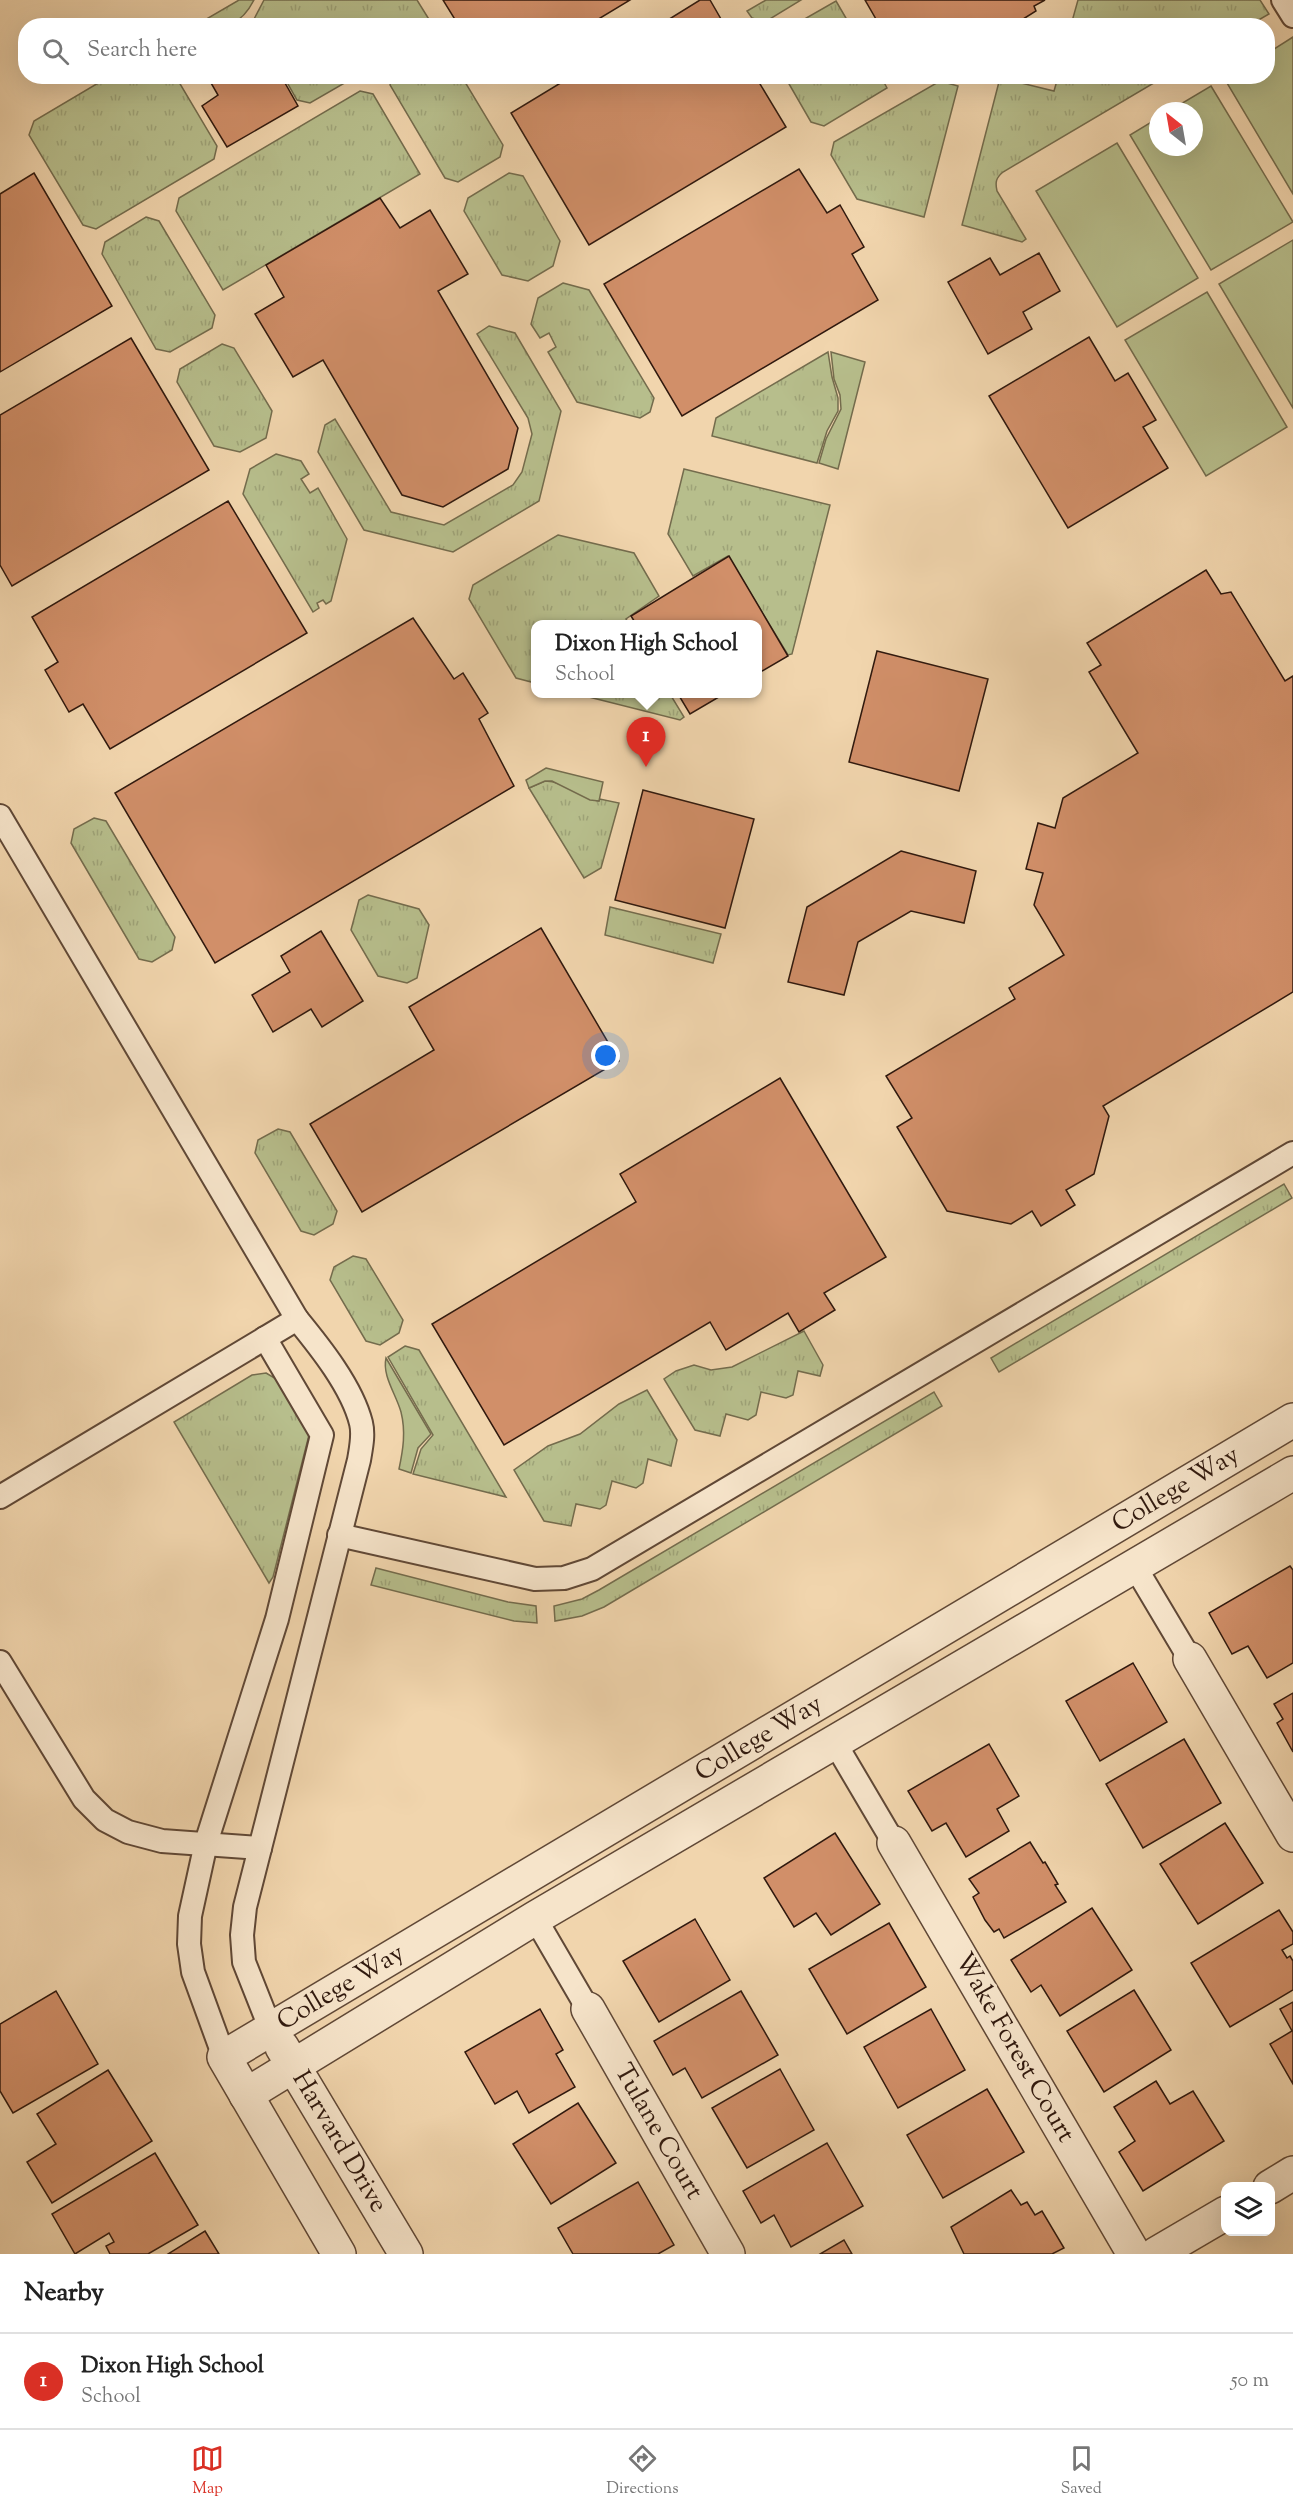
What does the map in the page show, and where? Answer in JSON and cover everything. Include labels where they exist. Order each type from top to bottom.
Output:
[{"type":"street","name":"College Way","points":[[224,2057],[1293,1420]]},
{"type":"street","name":"College Way","points":[[246,2095],[535,1918],[1293,1473]]},
{"type":"street","points":[[1190,1659],[1293,1835]]},
{"type":"street","name":"Wake Forest Court","points":[[894,1843],[1134,2254]]},
{"type":"street","name":"Tulane Court","points":[[588,2010],[728,2254]]},
{"type":"street","name":"Harvard Drive","points":[[271,2030],[406,2254]]},
{"type":"street","points":[[224,2057],[339,2254]]},
{"type":"street","points":[[1275,2184],[1293,2173]]},
{"type":"street","points":[[1156,2254],[1221,2216]]},
{"type":"lane","points":[[1284,0],[1293,16]]},
{"type":"lane","points":[[0,816],[297,1319],[321,1348],[349,1395],[361,1423],[362,1438],[359,1460],[245,1907],[242,1935],[244,1962],[271,2030]]},
{"type":"lane","points":[[339,1535],[535,1579],[564,1578],[592,1569],[1293,1153]]},
{"type":"lane","points":[[0,1497],[297,1319]]},
{"type":"lane","points":[[224,2057],[193,1972],[189,1944],[190,1916],[206,1843],[277,1619],[322,1435],[265,1338]]},
{"type":"lane","points":[[1134,1566],[1190,1659]]},
{"type":"lane","points":[[0,1662],[84,1799],[105,1820],[128,1832],[162,1842],[260,1848]]},
{"type":"lane","points":[[835,1743],[894,1843]]},
{"type":"lane","points":[[535,1918],[588,2010]]},
{"type":"green space","points":[[239,0],[254,0],[241,18],[208,18]]},
{"type":"green space","points":[[264,0],[417,0],[428,18],[255,18]]},
{"type":"green space","points":[[766,0],[801,0],[772,18],[752,18],[747,11]]},
{"type":"green space","points":[[1078,0],[1260,0],[1269,14],[1262,18],[1073,18]]},
{"type":"green space","points":[[836,1],[846,18],[806,18]]},
{"type":"green space","points":[[1293,37],[1293,194],[1228,84],[1275,84],[1275,49]]},
{"type":"green space","points":[[96,84],[180,84],[217,146],[214,159],[96,229],[83,225],[29,135],[34,121]]},
{"type":"green space","points":[[288,84],[343,84],[310,103],[297,100]]},
{"type":"green space","points":[[466,84],[503,145],[500,157],[458,182],[445,178],[390,85]]},
{"type":"green space","points":[[789,84],[885,84],[887,88],[824,126],[811,122]]},
{"type":"green space","points":[[935,84],[958,86],[924,217],[857,199],[831,155],[834,142]]},
{"type":"green space","points":[[998,84],[1025,84],[1054,91],[1056,84],[1152,84],[999,176],[996,183],[997,191],[1026,239],[1022,242],[962,225]]},
{"type":"green space","points":[[1211,86],[1293,222],[1211,270],[1130,135],[1149,123],[1149,156],[1203,156],[1203,102],[1184,102]]},
{"type":"green space","points":[[360,91],[373,94],[420,174],[223,290],[176,211],[179,198]]},
{"type":"green space","points":[[1117,143],[1198,278],[1117,327],[1036,191]]},
{"type":"green space","points":[[509,173],[523,176],[560,241],[553,266],[528,281],[502,275],[464,211],[468,198]]},
{"type":"green space","points":[[146,217],[159,221],[215,315],[212,328],[170,352],[156,349],[102,254],[105,242]]},
{"type":"green space","points":[[1293,240],[1293,408],[1219,284]]},
{"type":"green space","points":[[563,283],[589,290],[654,398],[650,412],[640,418],[577,402],[548,352],[556,347],[549,333],[540,338],[531,324],[538,298]]},
{"type":"green space","points":[[1207,292],[1287,427],[1206,476],[1125,340]]},
{"type":"green space","points":[[489,326],[515,333],[561,411],[539,501],[453,552],[364,530],[318,452],[325,425],[335,419],[391,512],[444,525],[513,485],[522,472],[532,434],[528,418],[477,334]]},
{"type":"green space","points":[[222,344],[234,348],[272,411],[266,438],[240,452],[214,446],[177,382],[180,369]]},
{"type":"green space","points":[[828,352],[838,398],[838,411],[827,431],[817,463],[712,436],[716,418]]},
{"type":"green space","points":[[831,352],[865,362],[838,469],[819,463],[826,439],[841,409]]},
{"type":"green space","points":[[276,454],[301,461],[309,474],[301,479],[310,493],[318,488],[347,539],[331,601],[326,604],[323,600],[317,603],[319,608],[313,612],[243,494],[250,469]]},
{"type":"green space","points":[[684,469],[830,505],[792,654],[788,655],[728,556],[693,576],[668,534]]},
{"type":"green space","points":[[558,535],[634,553],[659,596],[627,620],[531,620],[531,682],[516,678],[469,599],[473,585]]},
{"type":"green space","points":[[593,698],[672,698],[684,717],[680,720]]},
{"type":"green space","points":[[546,768],[603,782],[599,801],[590,800],[552,781],[545,781],[529,788],[526,780]]},
{"type":"green space","points":[[545,781],[559,784],[585,797],[619,803],[601,868],[584,878],[529,788]]},
{"type":"green space","points":[[94,818],[106,821],[175,937],[172,950],[152,962],[139,959],[71,843],[74,829]]},
{"type":"green space","points":[[368,895],[419,909],[429,925],[417,978],[407,983],[378,976],[351,930],[359,900]]},
{"type":"green space","points":[[610,907],[721,934],[713,963],[605,935]]},
{"type":"green space","points":[[278,1129],[290,1132],[337,1211],[333,1224],[314,1235],[301,1231],[255,1153],[258,1140]]},
{"type":"green space","points":[[1284,1184],[1292,1198],[999,1372],[991,1358]]},
{"type":"green space","points":[[353,1256],[366,1259],[403,1320],[399,1333],[380,1345],[366,1341],[330,1280],[334,1267]]},
{"type":"green space","points":[[804,1331],[823,1365],[820,1376],[798,1371],[793,1395],[786,1398],[761,1392],[756,1415],[748,1420],[726,1414],[720,1436],[695,1430],[664,1379],[676,1371],[694,1365],[711,1370],[732,1367]]},
{"type":"green space","points":[[405,1346],[419,1350],[506,1497],[413,1474],[421,1449],[433,1435],[388,1357]]},
{"type":"green space","points":[[386,1358],[431,1434],[418,1448],[411,1473],[399,1469],[402,1455],[403,1419],[386,1372]]},
{"type":"green space","points":[[266,1373],[278,1380],[308,1429],[309,1435],[273,1577],[269,1583],[174,1422],[252,1375]]},
{"type":"green space","points":[[647,1390],[677,1440],[671,1466],[648,1459],[643,1483],[636,1488],[612,1481],[606,1505],[600,1509],[576,1504],[571,1526],[544,1521],[514,1470],[548,1446],[580,1434],[619,1404]]},
{"type":"green space","points":[[934,1392],[942,1406],[604,1607],[582,1616],[555,1621],[554,1606],[582,1599],[599,1590]]},
{"type":"green space","points":[[376,1568],[508,1602],[536,1606],[537,1623],[514,1621],[371,1585]]},
{"type":"building","points":[[443,0],[630,0],[600,18],[454,18]]},
{"type":"building","points":[[700,0],[710,0],[720,18],[671,18]]},
{"type":"building","points":[[865,0],[1045,0],[1034,6],[1036,11],[1025,18],[875,18]]},
{"type":"building","points":[[212,84],[286,84],[298,106],[227,147],[202,106],[218,95]]},
{"type":"building","points":[[559,84],[760,84],[786,127],[589,245],[511,113]]},
{"type":"building","points":[[799,169],[827,213],[840,205],[864,247],[852,254],[878,300],[682,416],[604,284]]},
{"type":"building","points":[[34,173],[112,306],[0,372],[0,194]]},
{"type":"building","points":[[380,198],[400,228],[430,210],[468,274],[438,291],[518,428],[508,469],[443,507],[402,495],[323,360],[293,377],[255,314],[284,297],[266,265]]},
{"type":"building","points":[[1039,253],[1060,291],[1023,312],[1032,329],[988,354],[948,282],[990,258],[1000,275]]},
{"type":"building","points":[[1089,337],[1115,381],[1128,373],[1156,420],[1143,427],[1168,468],[1068,528],[989,396]]},
{"type":"building","points":[[131,338],[209,470],[12,586],[0,565],[0,415]]},
{"type":"building","points":[[228,501],[307,633],[110,749],[83,704],[69,712],[45,670],[58,662],[32,617]]},
{"type":"building","points":[[729,556],[788,656],[762,671],[762,620],[634,620],[631,616]]},
{"type":"building","points":[[1206,570],[1221,594],[1231,592],[1285,681],[1293,676],[1293,992],[1103,1106],[1109,1116],[1094,1174],[1066,1190],[1075,1205],[1041,1226],[1032,1211],[1011,1224],[947,1211],[897,1127],[912,1118],[886,1076],[1015,999],[1009,988],[1064,955],[1034,905],[1043,873],[1026,869],[1038,823],[1055,828],[1063,798],[1138,753],[1089,672],[1101,665],[1087,643]]},
{"type":"building","points":[[413,618],[454,679],[463,673],[488,713],[479,719],[514,786],[215,963],[115,793]]},
{"type":"building","points":[[877,651],[988,679],[959,791],[849,762]]},
{"type":"building","points":[[680,698],[717,698],[690,714]]},
{"type":"building","points":[[643,790],[754,819],[725,928],[615,900]]},
{"type":"building","points":[[901,851],[976,871],[964,923],[911,911],[858,942],[844,995],[788,982],[807,907]]},
{"type":"building","points":[[541,928],[619,1061],[362,1212],[310,1124],[434,1050],[409,1007]]},
{"type":"building","points":[[321,931],[363,1001],[322,1027],[311,1009],[273,1032],[252,995],[290,972],[281,956]]},
{"type":"building","points":[[780,1078],[886,1257],[824,1293],[835,1310],[799,1332],[788,1313],[726,1350],[710,1322],[504,1445],[432,1324],[636,1202],[620,1174]]},
{"type":"building","points":[[1290,1566],[1293,1570],[1293,1663],[1267,1678],[1248,1646],[1232,1654],[1209,1613]]},
{"type":"building","points":[[1133,1663],[1167,1722],[1100,1761],[1066,1701]]},
{"type":"building","points":[[1293,1693],[1293,1752],[1277,1723],[1283,1719],[1274,1704]]},
{"type":"building","points":[[1184,1739],[1221,1803],[1143,1848],[1106,1784]]},
{"type":"building","points":[[989,1744],[1019,1796],[997,1809],[1009,1831],[966,1857],[946,1823],[932,1831],[908,1791]]},
{"type":"building","points":[[1225,1823],[1263,1883],[1198,1924],[1160,1864]]},
{"type":"building","points":[[835,1833],[880,1904],[831,1935],[816,1913],[794,1927],[764,1878]]},
{"type":"building","points":[[1030,1842],[1043,1863],[1045,1862],[1058,1884],[1055,1885],[1066,1902],[1004,1938],[999,1929],[994,1932],[985,1920],[973,1897],[979,1893],[969,1879]]},
{"type":"building","points":[[1092,1908],[1132,1970],[1060,2016],[1041,1985],[1031,1992],[1011,1960]]},
{"type":"building","points":[[1279,1910],[1293,1932],[1293,1944],[1282,1950],[1287,1958],[1290,1956],[1293,1961],[1293,1990],[1230,2027],[1191,1963]]},
{"type":"building","points":[[695,1919],[730,1980],[659,2022],[623,1961]]},
{"type":"building","points":[[889,1923],[926,1987],[847,2034],[809,1969]]},
{"type":"building","points":[[1134,1990],[1171,2050],[1104,2092],[1067,2031]]},
{"type":"building","points":[[56,1991],[98,2064],[13,2113],[0,2091],[0,2024]]},
{"type":"building","points":[[741,1991],[778,2055],[702,2098],[685,2068],[673,2075],[654,2041]]},
{"type":"building","points":[[1293,2002],[1293,2084],[1270,2044],[1292,2031],[1280,2009]]},
{"type":"building","points":[[540,2009],[563,2050],[556,2054],[575,2087],[529,2113],[517,2091],[495,2104],[465,2052]]},
{"type":"building","points":[[931,2009],[965,2070],[898,2108],[864,2047]]},
{"type":"building","points":[[780,2069],[814,2130],[747,2168],[712,2108]]},
{"type":"building","points":[[108,2070],[152,2141],[52,2203],[27,2162],[56,2144],[37,2114]]},
{"type":"building","points":[[1156,2081],[1170,2104],[1193,2091],[1224,2141],[1143,2191],[1119,2152],[1135,2141],[1114,2107]]},
{"type":"building","points":[[987,2089],[1024,2152],[943,2198],[907,2135]]},
{"type":"building","points":[[578,2103],[616,2163],[551,2204],[513,2144]]},
{"type":"building","points":[[827,2143],[863,2206],[791,2247],[774,2215],[761,2223],[743,2191]]},
{"type":"building","points":[[155,2153],[198,2225],[148,2254],[110,2254],[106,2246],[114,2242],[109,2233],[75,2254],[52,2214]]},
{"type":"building","points":[[638,2182],[674,2245],[658,2254],[573,2254],[558,2228]]},
{"type":"building","points":[[1011,2190],[1021,2205],[1027,2202],[1035,2215],[1042,2211],[1064,2248],[1052,2254],[964,2254],[951,2227]]},
{"type":"building","points":[[205,2231],[219,2254],[168,2254]]},
{"type":"building","points":[[844,2240],[852,2254],[820,2254]]},
{"type":"place","name":"Dixon High School","points":[[646,767]]}]
